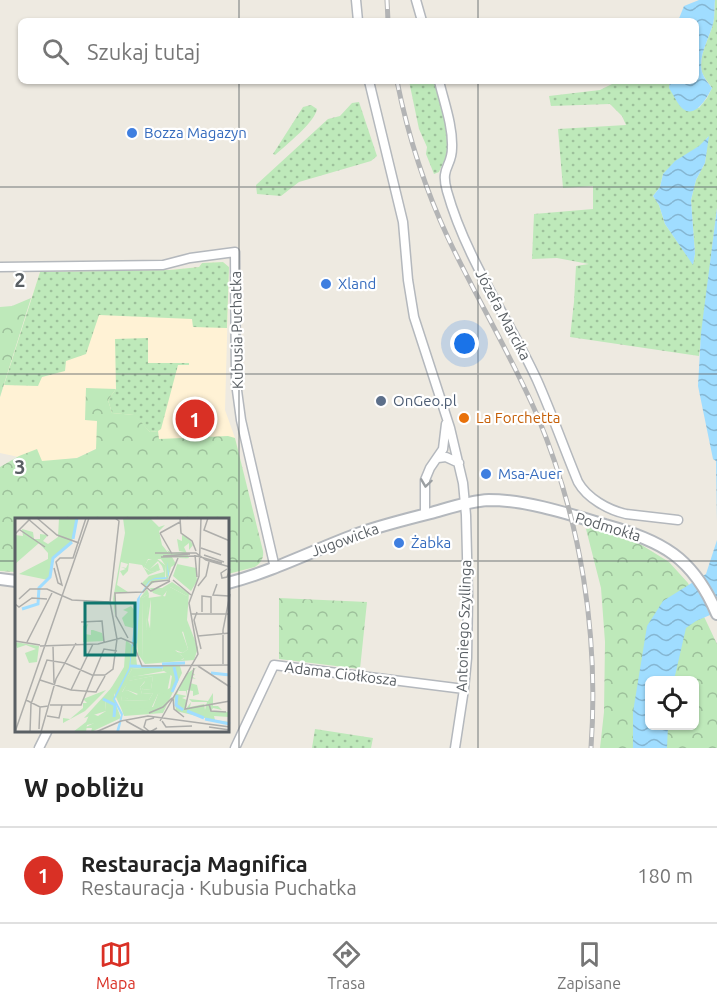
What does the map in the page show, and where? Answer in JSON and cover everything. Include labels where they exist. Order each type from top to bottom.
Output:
[{"type":"street","points":[[356,0],[358,18]]},
{"type":"street","points":[[416,0],[421,18]]},
{"type":"street","points":[[370,84],[403,222],[414,317],[459,463],[464,504]]},
{"type":"street","name":"Józefa Marcika","points":[[439,84],[452,137],[452,154],[445,169],[444,180],[455,218],[472,257],[537,381],[578,482],[590,496],[618,512]]},
{"type":"street","name":"Kubusia Puchatka","points":[[0,267],[163,265],[190,258],[235,252],[236,383],[241,420],[275,568]]},
{"type":"street","points":[[424,514],[425,480],[443,449],[446,415]]},
{"type":"street","points":[[438,458],[446,457],[459,463]]},
{"type":"street","name":"Podmokła","points":[[464,504],[488,500],[523,504],[613,527],[650,540],[662,546],[693,571],[717,614]]},
{"type":"street","name":"Jugowicka","points":[[230,582],[275,568],[361,532],[464,504]]},
{"type":"street","name":"Antoniego Szyllinga","points":[[455,748],[467,658],[468,596],[464,504]]},
{"type":"street","points":[[613,527],[618,512],[678,520]]},
{"type":"street","points":[[0,579],[15,580]]},
{"type":"street","name":"Adama Ciołkosza","points":[[235,748],[274,665],[464,689]]},
{"type":"street","points":[[39,748],[46,733]]},
{"type":"shaded area","points":[[223,262],[229,267],[225,410],[235,438],[263,556],[255,567],[230,573],[230,518],[224,518],[96,449],[77,458],[42,462],[0,453],[0,397],[40,272],[170,270],[199,267],[202,263]]},
{"type":"green space","points":[[715,0],[717,0],[717,208],[699,356],[570,337],[576,266],[589,264],[557,258],[532,259],[534,214],[593,209],[593,186],[563,188],[558,129],[626,125],[622,116],[610,104],[551,106],[549,96],[600,90],[612,84],[670,84],[669,88],[699,108],[712,88],[701,66],[714,21]],"holes":[[[708,137],[705,163],[696,180],[691,200],[695,254],[693,264],[665,224],[659,205],[653,196],[660,187],[663,174],[700,146]]]},
{"type":"green space","points":[[410,84],[436,84],[448,128],[449,147],[439,172],[434,174],[426,154],[427,147],[419,129]]},
{"type":"green space","points":[[359,102],[377,156],[371,161],[299,182],[281,196],[257,194],[256,185],[328,119],[340,116],[352,103]]},
{"type":"green space","points":[[311,105],[317,109],[311,120],[275,155],[273,154],[303,107]]},
{"type":"green space","points":[[223,262],[229,267],[227,328],[193,327],[192,319],[99,315],[86,354],[66,361],[65,371],[42,377],[38,386],[4,385],[40,272],[170,270],[199,267],[202,263]]},
{"type":"green space","points":[[31,298],[0,397],[0,307],[12,306]]},
{"type":"green space","points":[[148,338],[148,363],[189,363],[189,365],[178,365],[161,429],[150,432],[134,415],[112,413],[108,400],[116,389],[115,339]]},
{"type":"green space","points":[[86,388],[116,389],[108,400],[112,413],[135,415],[150,432],[158,431],[159,439],[228,436],[235,438],[263,551],[259,564],[230,573],[230,518],[15,518],[15,572],[0,571],[0,467],[37,449],[42,461],[77,458],[96,449],[97,421],[85,420]]},
{"type":"green space","points":[[591,528],[640,544],[669,562],[688,583],[717,644],[717,748],[600,748],[604,712],[605,642],[601,588],[586,529]]},
{"type":"green space","points":[[279,598],[367,602],[360,669],[279,659]]},
{"type":"green space","points":[[315,729],[373,738],[371,748],[312,748]]},
{"type":"water","points":[[699,0],[715,0],[714,21],[701,66],[712,88],[701,105],[692,111],[681,107],[669,88],[670,84],[699,84],[699,18],[679,18],[684,6]]},
{"type":"water","points":[[709,136],[705,163],[696,180],[691,200],[695,254],[693,265],[665,224],[659,205],[653,196],[660,187],[663,174],[675,161],[699,146]]},
{"type":"water","points":[[717,208],[717,521],[716,461],[713,459],[698,386],[701,333]]},
{"type":"water","points":[[717,540],[717,612],[686,628],[675,676],[645,676],[645,730],[668,730],[667,748],[633,748],[633,712],[647,626],[663,601],[706,574]]},
{"type":"railway","points":[[387,0],[388,18]]},
{"type":"railway","points":[[398,84],[406,122],[432,201],[449,240],[537,415],[565,495],[576,536],[589,620],[593,705],[591,748]]},
{"type":"place","name":"Bozza Magazyn","points":[[132,133]]},
{"type":"place","name":"Xland","points":[[326,284]]},
{"type":"place","name":"OnGeo.pl","points":[[381,401]]},
{"type":"place","name":"La Forchetta","points":[[464,418]]},
{"type":"place","name":"Restauracja Magnifica","points":[[195,419]]},
{"type":"place","name":"Msa-Auer","points":[[486,474]]},
{"type":"place","name":"Żabka","points":[[399,543]]}]
